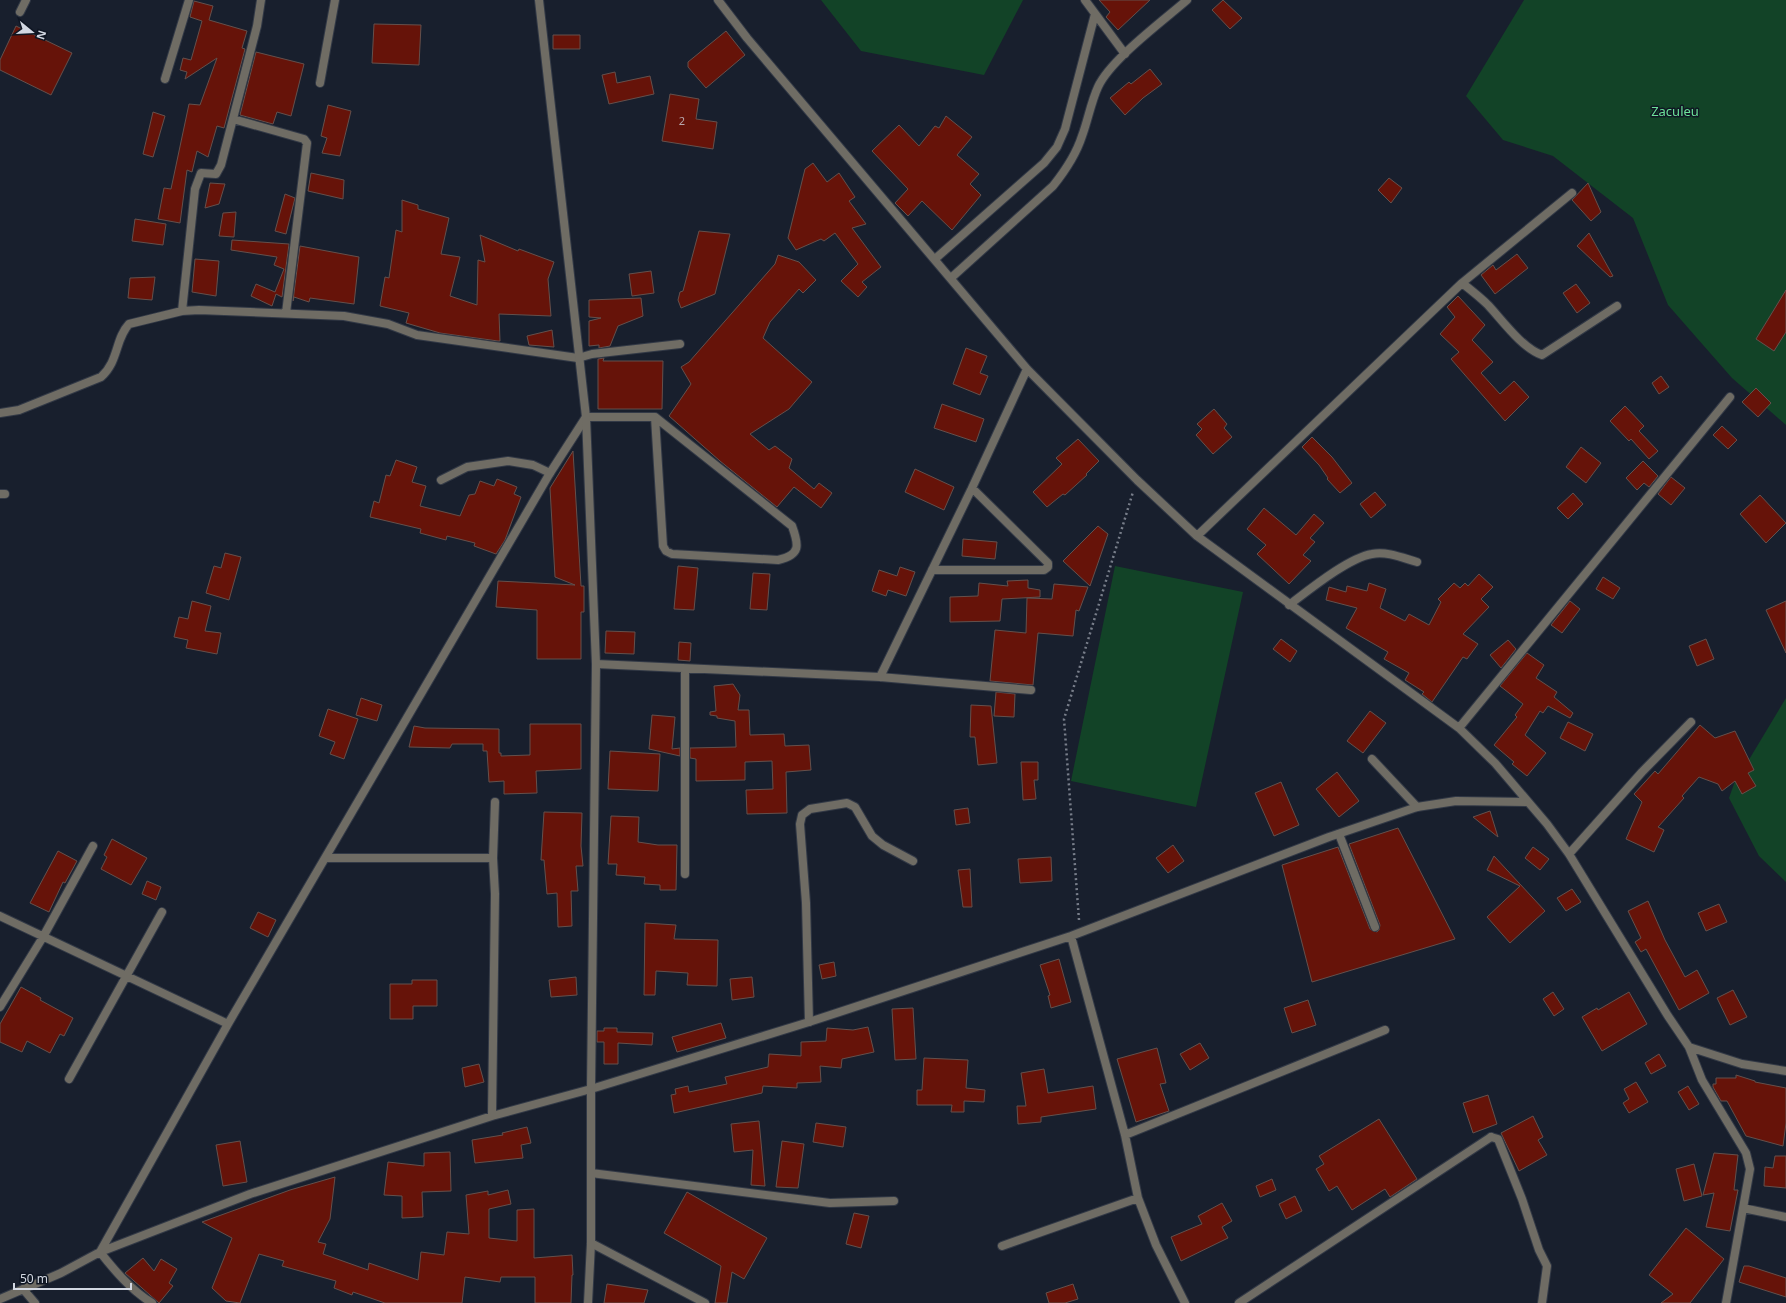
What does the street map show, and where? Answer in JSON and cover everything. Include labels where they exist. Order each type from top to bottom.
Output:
[{"type":"street","points":[[20,12],[26,0]]},
{"type":"street","points":[[165,79],[188,0]]},
{"type":"street","points":[[182,311],[195,189],[201,173],[216,174],[220,170],[257,26],[261,0]]},
{"type":"street","points":[[320,83],[335,0]]},
{"type":"street","points":[[539,0],[578,358],[586,417],[596,664],[591,1089],[591,1243],[588,1303]]},
{"type":"street","points":[[718,0],[747,38],[1027,369],[1136,480],[1197,536],[1289,605],[1459,728],[1495,763],[1527,802],[1548,824],[1569,854],[1668,1016],[1690,1047],[1702,1080],[1746,1153],[1750,1169],[1725,1302]]},
{"type":"street","points":[[1085,0],[1125,54]]},
{"type":"street","points":[[951,278],[1053,186],[1062,175],[1082,137],[1098,87],[1104,77],[1125,54],[1188,0]]},
{"type":"street","points":[[935,259],[1044,163],[1057,148],[1065,129],[1096,14]]},
{"type":"street","points":[[233,119],[304,139],[307,143],[286,313]]},
{"type":"street","points":[[1197,536],[1462,283],[1572,193]]},
{"type":"street","points":[[1462,283],[1486,303],[1535,353],[1542,355],[1617,306]]},
{"type":"street","points":[[0,413],[19,410],[101,377],[109,371],[114,363],[124,331],[129,324],[182,311],[199,310],[344,316],[388,324],[417,335],[578,358],[592,354],[680,344]]},
{"type":"street","points":[[880,677],[972,488],[1027,369]]},
{"type":"street","points":[[1459,728],[1730,397]]},
{"type":"street","points":[[586,417],[655,417],[792,526],[798,541],[795,553],[790,557],[778,560],[672,554],[666,551],[663,546],[655,417]]},
{"type":"street","points":[[100,1252],[228,1024],[550,473],[586,417]]},
{"type":"street","points":[[441,480],[467,467],[508,461],[533,465],[550,473]]},
{"type":"street","points":[[932,570],[1010,571],[1044,570],[1048,567],[1048,563],[972,488]]},
{"type":"street","points":[[1289,605],[1350,562],[1372,554],[1389,554],[1417,562]]},
{"type":"street","points":[[596,664],[685,670],[880,677],[1031,690]]},
{"type":"street","points":[[685,670],[685,874]]},
{"type":"street","points":[[1569,854],[1642,772],[1691,722]]},
{"type":"street","points":[[1372,759],[1417,807]]},
{"type":"street","points":[[2,1298],[61,1273],[100,1252],[250,1194],[492,1116],[591,1089],[809,1022],[1071,936],[1339,834],[1417,807],[1456,801],[1527,802]]},
{"type":"street","points":[[492,1116],[495,894],[493,858],[495,802]]},
{"type":"street","points":[[809,1022],[806,903],[800,824],[802,815],[810,809],[847,803],[855,807],[872,836],[883,845],[913,861]]},
{"type":"street","points":[[1339,834],[1375,927]]},
{"type":"street","points":[[0,1007],[43,937],[93,846]]},
{"type":"street","points":[[326,858],[493,858]]},
{"type":"street","points":[[69,1079],[162,912]]},
{"type":"street","points":[[0,916],[228,1024]]},
{"type":"street","points":[[1071,936],[1125,1135],[1138,1198],[1156,1245],[1186,1303]]},
{"type":"street","points":[[1125,1135],[1385,1030]]},
{"type":"street","points":[[1690,1047],[1742,1064],[1786,1071]]},
{"type":"street","points":[[1239,1303],[1491,1137],[1498,1140],[1522,1199],[1539,1250],[1547,1266],[1542,1303]]},
{"type":"street","points":[[591,1173],[830,1203],[894,1201]]},
{"type":"street","points":[[1002,1246],[1138,1198]]},
{"type":"street","points":[[1743,1208],[1786,1217]]},
{"type":"street","points":[[591,1243],[705,1303]]},
{"type":"street","points":[[100,1252],[117,1273],[144,1298],[152,1303]]},
{"type":"street","points":[[23,1289],[35,1303]]},
{"type":"path","points":[[1080,933],[1064,719],[1136,480]]},
{"type":"green space","points":[[821,0],[1023,0],[984,75],[861,51]]},
{"type":"green space","name":"Zaculeu","points":[[1524,0],[1786,0],[1786,425],[1732,378],[1668,305],[1633,218],[1553,156],[1503,140],[1466,96]]},
{"type":"green space","points":[[1115,566],[1243,592],[1196,807],[1071,781]]},
{"type":"green space","points":[[1786,698],[1786,882],[1759,856],[1729,798],[1735,781]]},
{"type":"building","points":[[1099,0],[1150,0],[1118,30],[1106,17],[1110,12]]},
{"type":"building","points":[[1223,0],[1242,18],[1230,29],[1212,10]]},
{"type":"building","points":[[194,1],[213,6],[209,20],[247,31],[242,48],[245,49],[224,128],[217,126],[208,157],[197,151],[192,172],[187,170],[180,223],[158,219],[164,188],[171,189],[189,104],[200,105],[217,58],[185,79],[187,72],[180,70],[183,58],[191,60],[202,21],[190,17]]},
{"type":"building","points":[[374,24],[421,25],[419,65],[372,63]]},
{"type":"building","points":[[16,26],[72,53],[51,95],[0,70],[0,60]]},
{"type":"building","points":[[726,31],[745,55],[706,88],[688,67],[688,62]]},
{"type":"building","points":[[553,35],[580,35],[580,49],[553,49]]},
{"type":"building","points":[[256,52],[304,64],[291,116],[277,112],[273,124],[240,115]]},
{"type":"building","points":[[1150,69],[1162,84],[1143,98],[1125,115],[1110,98],[1129,82],[1131,84]]},
{"type":"building","points":[[615,72],[617,83],[650,76],[654,94],[609,104],[602,75]]},
{"type":"building","points":[[670,94],[699,99],[696,119],[717,122],[713,149],[662,141]]},
{"type":"building","points":[[328,105],[351,111],[340,156],[322,153],[327,138],[321,136]]},
{"type":"building","points":[[153,112],[165,116],[153,157],[143,154]]},
{"type":"building","points":[[946,116],[972,137],[957,155],[979,174],[970,184],[981,195],[952,230],[922,201],[908,216],[895,203],[908,189],[872,151],[899,125],[919,146],[935,126],[939,128]]},
{"type":"building","points":[[813,163],[827,182],[839,173],[855,197],[849,201],[866,224],[852,228],[881,267],[862,282],[867,287],[858,297],[841,281],[858,264],[835,233],[824,241],[821,239],[796,250],[788,238],[805,169]]},
{"type":"building","points":[[311,173],[344,180],[343,199],[308,191]]},
{"type":"building","points":[[1389,178],[1402,188],[1391,203],[1378,190]]},
{"type":"building","points":[[210,183],[225,184],[219,204],[205,208]]},
{"type":"building","points":[[1588,183],[1601,212],[1591,221],[1572,200]]},
{"type":"building","points":[[285,194],[295,198],[286,234],[275,231]]},
{"type":"building","points":[[402,200],[418,205],[418,209],[449,218],[441,254],[460,257],[450,296],[477,305],[478,260],[485,262],[480,235],[518,251],[519,249],[554,262],[548,279],[551,316],[499,314],[500,341],[498,341],[440,333],[406,323],[409,313],[380,306],[385,277],[389,278],[396,230],[402,232]]},
{"type":"building","points":[[236,212],[234,237],[219,236],[223,213]]},
{"type":"building","points":[[135,219],[166,224],[163,245],[132,241]]},
{"type":"building","points":[[699,231],[730,234],[715,294],[681,308],[678,300],[680,292],[683,291]]},
{"type":"building","points":[[1589,233],[1613,276],[1610,277],[1577,246]]},
{"type":"building","points":[[232,240],[289,244],[282,297],[276,294],[272,306],[251,296],[256,284],[275,292],[284,269],[274,265],[277,257],[231,250]]},
{"type":"building","points":[[300,246],[359,257],[354,304],[310,298],[309,302],[294,297],[293,301]]},
{"type":"building","points":[[1517,254],[1528,268],[1495,294],[1481,275],[1493,265],[1496,270]]},
{"type":"building","points":[[778,255],[799,262],[816,280],[803,293],[799,289],[770,322],[763,338],[812,382],[789,409],[750,434],[769,450],[775,446],[792,459],[789,468],[814,489],[819,483],[832,493],[821,508],[794,487],[777,507],[720,461],[669,416],[691,384],[681,367],[689,362],[775,264]]},
{"type":"building","points":[[195,259],[219,261],[216,296],[192,292]]},
{"type":"building","points":[[651,271],[654,293],[632,296],[629,274]]},
{"type":"building","points":[[155,277],[152,300],[128,298],[130,278]]},
{"type":"building","points":[[1576,284],[1590,303],[1577,313],[1563,293]]},
{"type":"building","points":[[1786,290],[1786,332],[1774,351],[1756,339]]},
{"type":"building","points":[[1458,296],[1485,325],[1472,340],[1493,362],[1481,373],[1500,394],[1514,381],[1529,397],[1505,421],[1451,359],[1459,352],[1440,334],[1455,317],[1447,307]]},
{"type":"building","points":[[641,298],[643,316],[618,326],[610,346],[599,348],[599,345],[589,346],[589,321],[601,318],[589,317],[589,300]]},
{"type":"building","points":[[552,330],[554,347],[529,345],[527,336]]},
{"type":"building","points":[[966,348],[987,356],[980,373],[988,376],[980,395],[953,384]]},
{"type":"building","points":[[604,358],[603,361],[663,361],[662,409],[598,409],[598,359]]},
{"type":"building","points":[[1661,376],[1669,387],[1659,394],[1652,383]]},
{"type":"building","points":[[1756,388],[1771,403],[1758,417],[1742,402]]},
{"type":"building","points":[[942,404],[984,419],[976,442],[934,428]]},
{"type":"building","points":[[1625,406],[1644,426],[1639,431],[1658,451],[1649,459],[1631,439],[1629,441],[1610,421]]},
{"type":"building","points":[[1214,409],[1227,424],[1224,428],[1232,437],[1213,454],[1196,435],[1202,429],[1197,424]]},
{"type":"building","points":[[1722,426],[1737,440],[1728,449],[1713,435]]},
{"type":"building","points":[[1312,437],[1332,457],[1352,483],[1340,493],[1327,479],[1328,478],[1319,465],[1302,447]]},
{"type":"building","points":[[1078,439],[1099,461],[1086,474],[1087,475],[1065,495],[1063,494],[1047,507],[1033,492],[1062,464],[1056,458]]},
{"type":"building","points":[[1581,447],[1601,463],[1586,483],[1566,467]]},
{"type":"building","points":[[573,451],[581,586],[584,586],[584,612],[581,612],[581,659],[537,659],[537,610],[496,607],[498,581],[575,585],[555,577],[550,488]]},
{"type":"building","points":[[396,460],[417,467],[412,482],[426,486],[420,506],[460,516],[469,495],[475,494],[480,481],[494,486],[497,479],[517,487],[514,494],[521,497],[505,540],[496,554],[474,546],[475,543],[447,536],[446,540],[420,533],[421,529],[370,517],[374,501],[379,503],[386,475],[390,476]]},
{"type":"building","points":[[1643,461],[1658,476],[1649,487],[1644,483],[1637,490],[1626,478]]},
{"type":"building","points":[[915,469],[954,487],[944,510],[905,492]]},
{"type":"building","points":[[1671,477],[1685,488],[1671,505],[1658,494]]},
{"type":"building","points":[[1375,492],[1386,505],[1371,518],[1360,504]]},
{"type":"building","points":[[1573,493],[1583,504],[1568,519],[1557,508]]},
{"type":"building","points":[[1760,495],[1786,523],[1766,543],[1740,514]]},
{"type":"building","points":[[1264,508],[1296,535],[1314,514],[1324,523],[1310,538],[1315,542],[1303,555],[1311,561],[1289,584],[1257,554],[1266,545],[1247,529]]},
{"type":"building","points":[[1098,526],[1108,534],[1090,586],[1063,561]]},
{"type":"building","points":[[963,539],[997,542],[995,559],[962,556]]},
{"type":"building","points":[[225,553],[241,557],[229,600],[206,593],[214,566],[221,568]]},
{"type":"building","points":[[678,566],[698,568],[694,610],[674,609]]},
{"type":"building","points":[[900,567],[915,572],[906,596],[888,590],[886,596],[872,591],[879,570],[897,576]]},
{"type":"building","points":[[753,573],[770,574],[767,610],[750,609]]},
{"type":"building","points":[[1479,574],[1493,587],[1481,599],[1489,607],[1463,634],[1478,644],[1467,659],[1463,657],[1432,702],[1422,694],[1424,692],[1405,680],[1409,673],[1384,659],[1388,652],[1346,628],[1357,608],[1326,600],[1329,587],[1346,592],[1347,586],[1367,591],[1369,583],[1386,589],[1380,608],[1405,621],[1409,614],[1429,625],[1441,602],[1438,599],[1454,583],[1460,588],[1465,583],[1468,586]]},
{"type":"building","points":[[1603,577],[1620,588],[1613,599],[1596,589]]},
{"type":"building","points":[[1028,580],[1028,588],[1040,590],[1040,597],[1002,599],[1000,621],[950,622],[950,597],[978,596],[979,583],[1008,586],[1007,581]]},
{"type":"building","points":[[1054,584],[1088,587],[1079,611],[1076,610],[1073,636],[1038,633],[1033,685],[990,681],[995,630],[1026,633],[1027,598],[1052,599]]},
{"type":"building","points":[[192,601],[211,606],[205,631],[221,633],[217,654],[186,648],[188,640],[174,637],[179,617],[188,619]]},
{"type":"building","points":[[1570,601],[1580,609],[1562,633],[1551,625]]},
{"type":"building","points":[[1786,601],[1786,653],[1766,610]]},
{"type":"building","points":[[606,631],[635,632],[634,654],[605,653]]},
{"type":"building","points":[[1281,639],[1297,651],[1290,662],[1273,649]]},
{"type":"building","points":[[1706,639],[1714,659],[1697,666],[1689,646]]},
{"type":"building","points":[[1508,640],[1516,649],[1501,668],[1490,655]]},
{"type":"building","points":[[679,642],[691,643],[690,661],[678,660]]},
{"type":"building","points":[[1527,653],[1544,665],[1536,678],[1557,692],[1554,697],[1573,713],[1570,718],[1548,706],[1543,713],[1540,711],[1525,735],[1546,753],[1527,776],[1512,764],[1514,762],[1494,745],[1517,717],[1515,715],[1523,704],[1500,686]]},
{"type":"building","points":[[733,684],[740,695],[738,710],[749,710],[750,735],[784,734],[785,746],[809,745],[811,770],[786,772],[787,813],[747,814],[746,790],[773,789],[772,761],[745,762],[745,780],[696,781],[696,759],[690,758],[690,748],[736,747],[735,721],[717,718],[717,716],[710,715],[710,712],[716,711],[714,686]]},
{"type":"building","points":[[996,692],[1015,694],[1014,717],[994,716]]},
{"type":"building","points":[[361,698],[382,705],[377,721],[356,715]]},
{"type":"building","points":[[971,705],[991,706],[997,763],[978,765],[975,737],[970,737]]},
{"type":"building","points":[[328,709],[358,719],[344,759],[330,754],[335,742],[319,736]]},
{"type":"building","points":[[1370,711],[1386,723],[1363,753],[1347,741]]},
{"type":"building","points":[[652,715],[675,717],[672,749],[680,748],[680,756],[649,749]]},
{"type":"building","points":[[1568,722],[1593,734],[1585,751],[1560,738]]},
{"type":"building","points":[[530,724],[581,724],[581,769],[536,771],[537,793],[504,794],[504,781],[489,782],[487,751],[483,751],[483,744],[452,744],[450,748],[409,747],[414,726],[425,728],[499,729],[499,753],[501,753],[501,756],[530,755]]},
{"type":"building","points":[[1700,725],[1715,738],[1735,731],[1754,770],[1748,773],[1756,786],[1742,794],[1735,781],[1722,791],[1718,784],[1699,777],[1682,796],[1684,798],[1658,827],[1664,830],[1654,852],[1626,839],[1642,802],[1634,794],[1655,771],[1658,774]]},
{"type":"building","points":[[610,751],[660,754],[658,791],[608,789]]},
{"type":"building","points":[[1021,762],[1038,762],[1038,780],[1034,780],[1036,799],[1023,800]]},
{"type":"building","points":[[1337,772],[1359,801],[1339,817],[1316,789]]},
{"type":"building","points":[[1281,782],[1299,825],[1274,836],[1255,793]]},
{"type":"building","points":[[968,808],[970,823],[956,825],[954,810]]},
{"type":"building","points":[[1490,811],[1498,837],[1473,817]]},
{"type":"building","points":[[544,812],[582,813],[581,846],[583,866],[576,866],[578,891],[571,891],[572,926],[558,927],[557,893],[547,894],[544,860],[541,860]]},
{"type":"building","points":[[611,816],[639,817],[638,842],[658,845],[677,845],[676,890],[660,890],[660,885],[644,884],[645,877],[616,875],[617,864],[608,864]]},
{"type":"building","points":[[1398,828],[1455,939],[1312,982],[1282,865],[1338,847],[1370,929],[1377,932],[1380,925],[1349,844]]},
{"type":"building","points":[[112,839],[147,858],[131,885],[101,869],[107,857],[104,855]]},
{"type":"building","points":[[1173,845],[1184,861],[1168,873],[1156,858]]},
{"type":"building","points":[[1533,847],[1549,859],[1540,870],[1525,858]]},
{"type":"building","points":[[58,851],[77,861],[65,883],[63,882],[49,912],[30,903]]},
{"type":"building","points":[[1494,856],[1545,911],[1510,943],[1487,917],[1520,886],[1487,870]]},
{"type":"building","points":[[1051,857],[1052,881],[1020,883],[1018,859]]},
{"type":"building","points":[[970,869],[972,907],[963,907],[958,870]]},
{"type":"building","points":[[147,881],[161,887],[156,900],[142,894]]},
{"type":"building","points":[[1572,889],[1581,902],[1566,911],[1557,898]]},
{"type":"building","points":[[1648,901],[1665,940],[1685,977],[1697,970],[1709,993],[1679,1010],[1646,949],[1641,952],[1635,942],[1641,938],[1628,911]]},
{"type":"building","points":[[1719,904],[1727,922],[1706,931],[1698,913]]},
{"type":"building","points":[[258,912],[276,920],[268,937],[250,928]]},
{"type":"building","points":[[645,923],[676,925],[674,939],[718,940],[717,986],[687,985],[688,973],[656,971],[655,995],[644,995]]},
{"type":"building","points":[[1059,959],[1071,1002],[1051,1008],[1048,996],[1050,995],[1040,965]]},
{"type":"building","points":[[834,962],[836,976],[822,979],[819,965]]},
{"type":"building","points":[[576,977],[577,995],[551,997],[549,980]]},
{"type":"building","points":[[752,977],[754,997],[732,1000],[730,979]]},
{"type":"building","points":[[412,980],[437,980],[437,1006],[413,1006],[413,1019],[390,1019],[390,984],[412,984]]},
{"type":"building","points":[[21,987],[41,998],[40,1000],[73,1018],[64,1036],[60,1034],[50,1053],[27,1041],[22,1052],[0,1042],[0,1024]]},
{"type":"building","points":[[1733,990],[1747,1017],[1730,1025],[1717,998]]},
{"type":"building","points":[[1553,992],[1564,1009],[1554,1016],[1543,999]]},
{"type":"building","points":[[1629,992],[1647,1024],[1602,1051],[1582,1017],[1597,1008],[1598,1010]]},
{"type":"building","points":[[1308,1000],[1316,1025],[1292,1033],[1284,1008]]},
{"type":"building","points":[[913,1008],[916,1059],[895,1060],[892,1009]]},
{"type":"building","points":[[721,1023],[726,1038],[677,1052],[672,1037]]},
{"type":"building","points":[[868,1027],[874,1052],[842,1059],[841,1068],[820,1066],[821,1082],[797,1083],[797,1088],[763,1086],[762,1093],[674,1113],[671,1095],[676,1094],[675,1089],[688,1086],[689,1092],[727,1084],[725,1077],[768,1067],[769,1054],[801,1056],[801,1042],[826,1041],[827,1028],[853,1030]]},
{"type":"building","points":[[604,1028],[617,1028],[617,1032],[653,1033],[652,1045],[618,1043],[618,1064],[604,1064],[604,1042],[597,1042],[597,1031],[604,1031]]},
{"type":"building","points":[[1200,1043],[1209,1058],[1190,1070],[1180,1054]]},
{"type":"building","points":[[1157,1048],[1166,1083],[1160,1084],[1169,1111],[1136,1122],[1117,1059]]},
{"type":"building","points":[[1659,1054],[1666,1066],[1651,1074],[1645,1063]]},
{"type":"building","points":[[924,1058],[968,1060],[966,1088],[985,1090],[984,1102],[964,1101],[964,1112],[951,1112],[952,1105],[917,1105],[917,1090],[922,1090]]},
{"type":"building","points":[[479,1064],[484,1082],[465,1087],[462,1068]]},
{"type":"building","points":[[1044,1069],[1048,1093],[1093,1086],[1096,1109],[1041,1117],[1041,1122],[1018,1124],[1017,1106],[1026,1106],[1021,1073]]},
{"type":"building","points":[[1736,1075],[1755,1082],[1786,1088],[1786,1123],[1783,1146],[1746,1136],[1727,1101],[1721,1101],[1713,1087],[1713,1084],[1716,1084],[1716,1078],[1736,1078]]},
{"type":"building","points":[[1636,1082],[1648,1102],[1629,1113],[1623,1103],[1629,1099],[1624,1089]]},
{"type":"building","points":[[1688,1086],[1699,1104],[1689,1110],[1678,1092]]},
{"type":"building","points":[[1488,1095],[1497,1124],[1473,1133],[1463,1103]]},
{"type":"building","points":[[1533,1116],[1543,1137],[1538,1140],[1547,1155],[1519,1171],[1501,1133]]},
{"type":"building","points":[[1379,1119],[1417,1179],[1390,1197],[1385,1189],[1352,1210],[1337,1186],[1329,1191],[1316,1169],[1324,1164],[1319,1156]]},
{"type":"building","points":[[759,1121],[765,1186],[751,1185],[753,1150],[734,1152],[731,1124]]},
{"type":"building","points":[[816,1123],[846,1127],[843,1147],[813,1142]]},
{"type":"building","points":[[527,1127],[531,1143],[521,1145],[523,1158],[475,1163],[472,1140],[503,1135],[502,1133]]},
{"type":"building","points":[[240,1141],[247,1182],[223,1186],[216,1145]]},
{"type":"building","points":[[782,1141],[804,1144],[798,1188],[776,1187]]},
{"type":"building","points":[[450,1152],[451,1191],[422,1192],[423,1217],[402,1218],[402,1196],[384,1195],[388,1162],[424,1166],[424,1153]]},
{"type":"building","points":[[1714,1153],[1738,1155],[1734,1190],[1738,1190],[1730,1231],[1706,1227],[1714,1193],[1703,1195]]},
{"type":"building","points":[[1775,1156],[1786,1156],[1786,1188],[1764,1186],[1765,1167],[1773,1168]]},
{"type":"building","points":[[1694,1164],[1702,1196],[1684,1201],[1676,1169]]},
{"type":"building","points":[[335,1177],[330,1219],[318,1242],[326,1244],[323,1254],[368,1270],[369,1263],[418,1280],[421,1252],[444,1255],[447,1232],[469,1234],[466,1195],[488,1191],[488,1195],[508,1190],[511,1204],[489,1209],[489,1238],[517,1241],[517,1210],[534,1209],[534,1258],[572,1255],[573,1275],[571,1303],[535,1303],[535,1277],[501,1277],[500,1282],[465,1277],[462,1303],[385,1303],[353,1292],[352,1295],[334,1288],[336,1281],[282,1266],[284,1261],[259,1254],[240,1303],[226,1301],[212,1288],[232,1238],[202,1222],[290,1190]]},
{"type":"building","points":[[1272,1179],[1276,1190],[1260,1197],[1256,1186]]},
{"type":"building","points":[[687,1192],[767,1238],[744,1279],[732,1272],[727,1303],[715,1303],[721,1266],[664,1233]]},
{"type":"building","points":[[1295,1196],[1302,1211],[1286,1219],[1279,1204]]},
{"type":"building","points":[[1222,1203],[1232,1221],[1222,1227],[1228,1238],[1181,1261],[1171,1237],[1202,1224],[1198,1216]]},
{"type":"building","points":[[854,1213],[869,1216],[861,1248],[846,1244]]},
{"type":"building","points":[[1686,1228],[1724,1259],[1690,1303],[1661,1303],[1673,1294],[1649,1275]]},
{"type":"building","points":[[143,1258],[154,1271],[161,1259],[177,1269],[169,1283],[173,1286],[159,1303],[125,1273]]},
{"type":"building","points":[[1744,1266],[1749,1266],[1786,1278],[1786,1297],[1739,1282]]},
{"type":"building","points":[[607,1284],[648,1290],[644,1303],[604,1303]]},
{"type":"building","points":[[1073,1284],[1078,1299],[1065,1303],[1049,1303],[1046,1293]]}]
